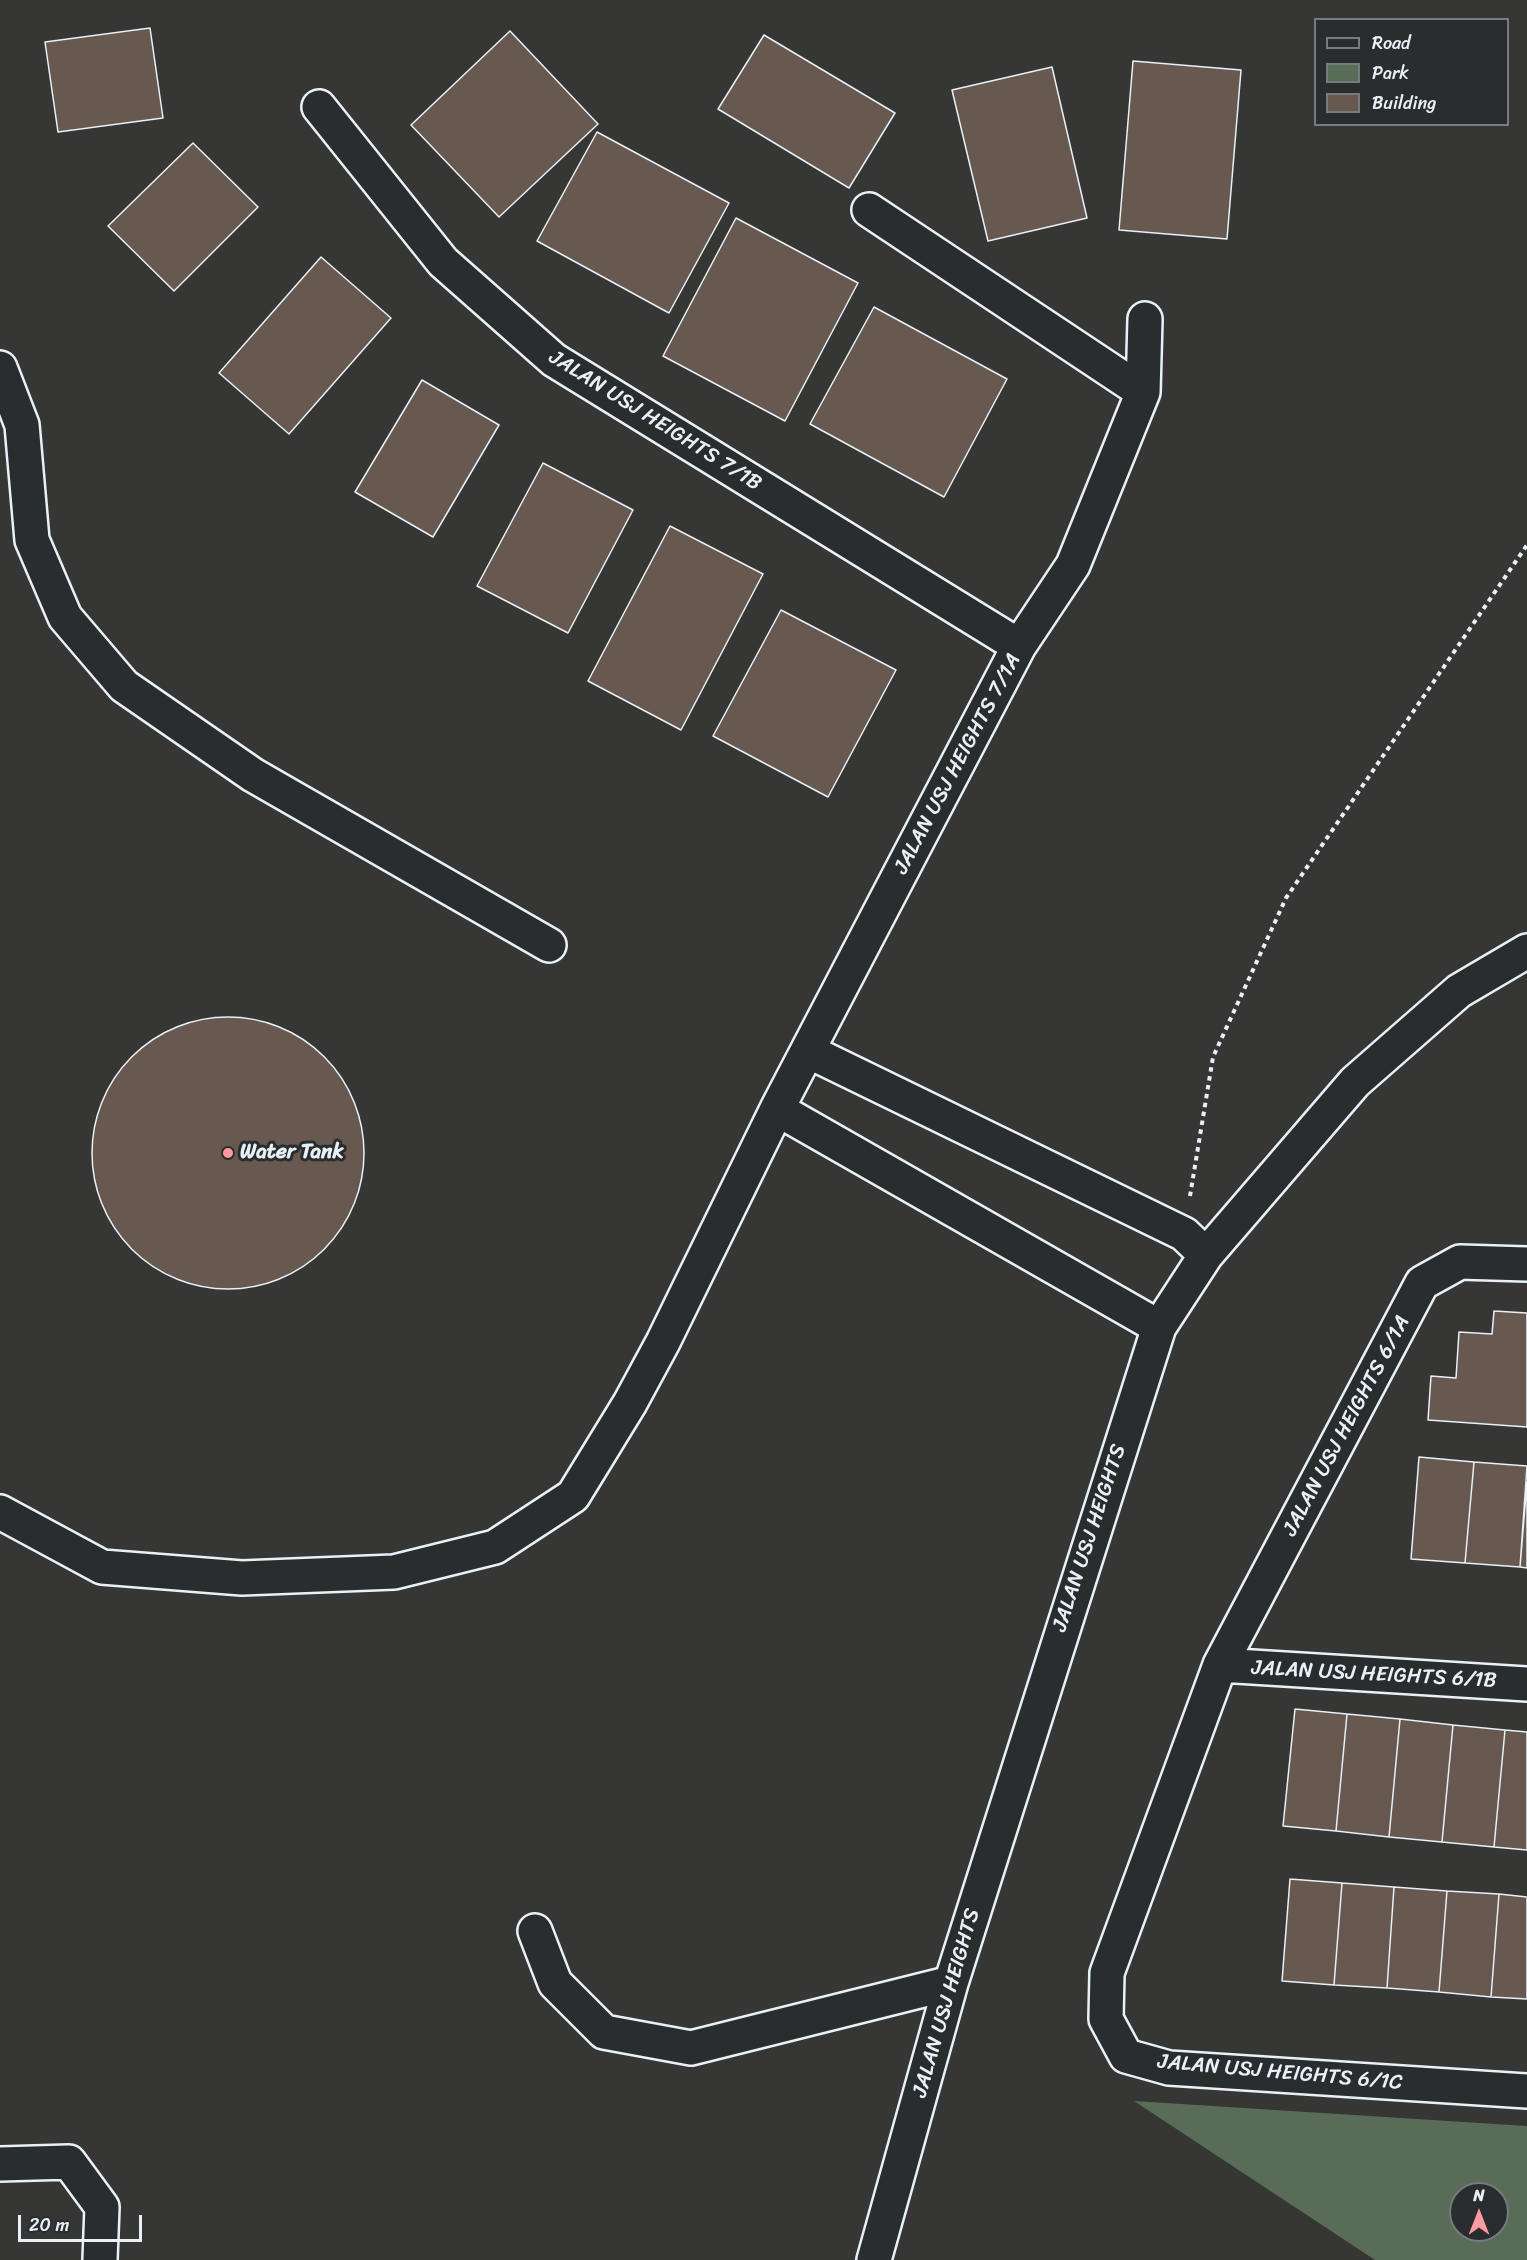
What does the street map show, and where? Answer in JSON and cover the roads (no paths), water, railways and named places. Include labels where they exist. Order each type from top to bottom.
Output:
[{"type":"street","name":"JALAN USJ HEIGHTS 7/1B","points":[[319,107],[443,262],[554,360],[1019,646]]},
{"type":"street","points":[[869,210],[1143,392]]},
{"type":"street","name":"JALAN USJ HEIGHTS 7/1A","points":[[0,1512],[102,1567],[242,1578],[394,1572],[495,1547],[573,1496],[630,1403],[663,1342],[777,1109],[1019,646],[1073,565],[1143,392],[1145,319]]},
{"type":"street","points":[[0,368],[22,425],[32,540],[65,617],[124,686],[253,775],[549,945]]},
{"type":"street","name":"JALAN USJ HEIGHTS","points":[[874,2260],[951,1983],[1159,1327],[1195,1245],[1355,1082],[1459,991],[1527,951]]},
{"type":"street","points":[[808,1051],[1195,1245]]},
{"type":"street","points":[[777,1109],[1159,1327]]},
{"type":"street","name":"JALAN USJ HEIGHTS 6/1A","points":[[1220,1665],[1422,1283],[1460,1262],[1527,1264]]},
{"type":"street","name":"JALAN USJ HEIGHTS 6/1B","points":[[1220,1665],[1527,1684]]},
{"type":"street","name":"JALAN USJ HEIGHTS 6/1C","points":[[1220,1665],[1107,1973],[1106,2019],[1126,2056],[1169,2068],[1527,2091]]},
{"type":"street","points":[[535,1931],[555,1983],[604,2032],[691,2048],[951,1983]]},
{"type":"street","points":[[0,2164],[69,2162],[102,2207],[100,2260]]},
{"type":"place","name":"Water Tank","points":[[228,1153]]}]
